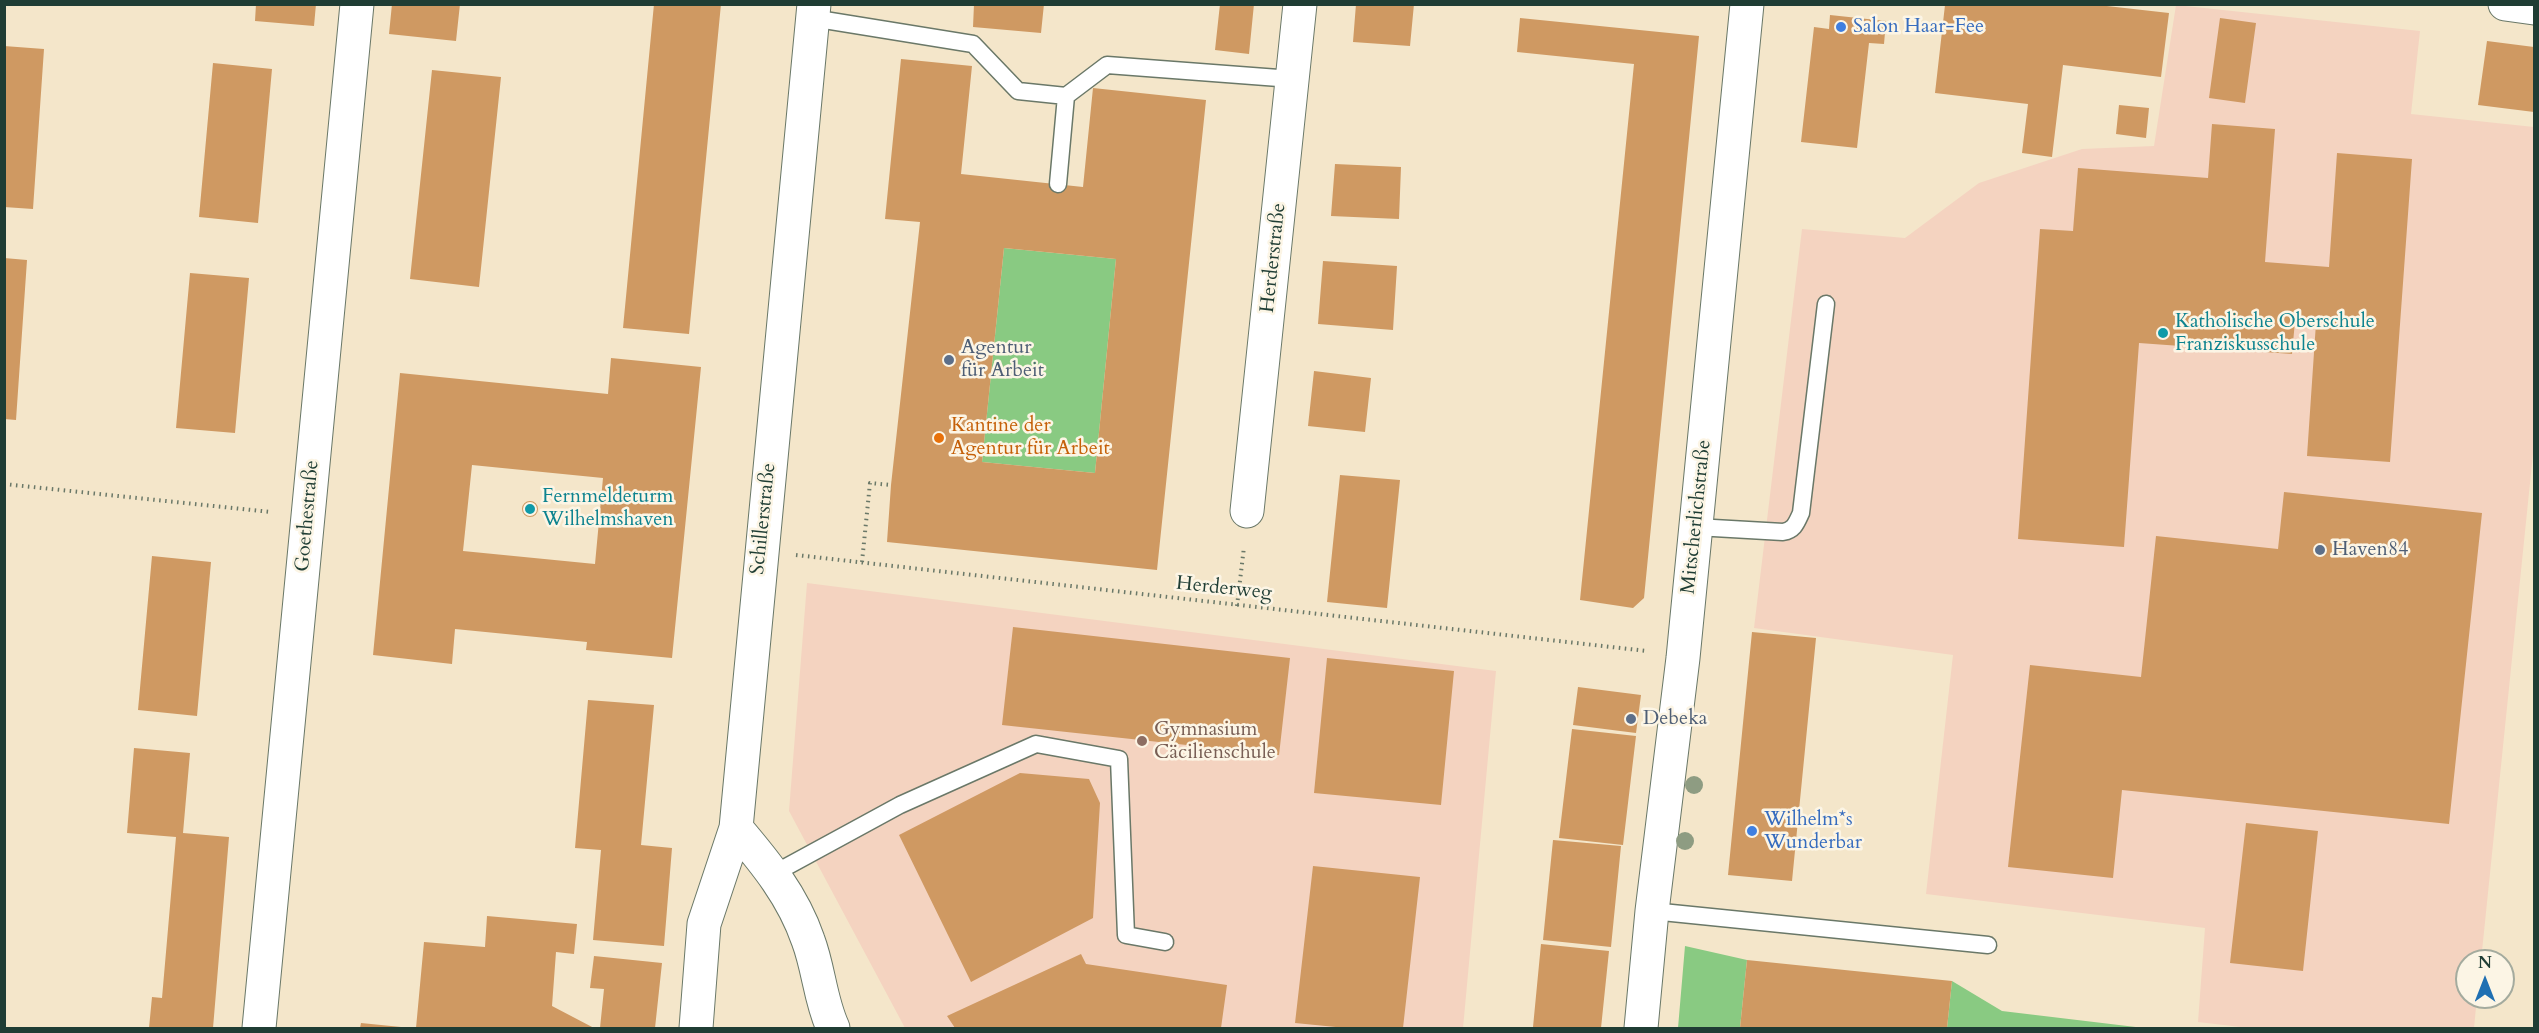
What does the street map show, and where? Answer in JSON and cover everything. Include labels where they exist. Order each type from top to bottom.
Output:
[{"type":"street","name":"Goethestraße","points":[[259,1029],[357,4]]},
{"type":"street","name":"Herderstraße","points":[[1248,512],[1300,4]]},
{"type":"street","name":"Mitscherlichstraße","points":[[1641,1029],[1652,911],[1683,658],[1747,4]]},
{"type":"street","points":[[2505,4],[2535,8]]},
{"type":"street","name":"Schillerstraße","points":[[696,1029],[704,924],[736,828],[760,551],[813,11]]},
{"type":"street","points":[[736,828],[775,873],[808,940],[823,1005],[833,1029]]},
{"type":"lane","points":[[813,11],[973,44],[1018,91],[1066,96],[1107,65],[1292,79]]},
{"type":"lane","points":[[1058,184],[1066,96]]},
{"type":"lane","points":[[1696,527],[1783,532],[1791,530],[1795,525],[1801,513],[1826,304]]},
{"type":"lane","points":[[775,873],[900,806],[1036,744],[1119,759],[1125,935],[1165,942]]},
{"type":"lane","points":[[1652,911],[1988,945]]},
{"type":"path","points":[[862,562],[870,483],[891,485]]},
{"type":"path","points":[[4,484],[308,515]]},
{"type":"path","points":[[1237,606],[1248,512]]},
{"type":"path","name":"Herderweg","points":[[760,551],[1673,653],[1683,658]]},
{"type":"shaded area","points":[[2176,5],[2420,31],[2411,114],[2534,127],[2534,444],[2482,949],[2455,949],[2455,1009],[2476,1009],[2474,1028],[2249,1028],[2198,1022],[2205,928],[1926,894],[1953,655],[1754,628],[1802,229],[1905,238],[1979,183],[2082,149],[2154,146]]},
{"type":"shaded area","name":"Gymnasium Cäcilienschule","points":[[807,583],[1496,671],[1463,1028],[905,1028],[789,811]]},
{"type":"green space","points":[[1004,248],[1116,259],[1095,473],[982,462]]},
{"type":"green space","points":[[1685,946],[1747,960],[1740,1028],[1678,1028]]},
{"type":"green space","points":[[1952,981],[2002,1011],[2144,1028],[1947,1028]]},
{"type":"building","points":[[256,4],[316,4],[314,26],[255,21]]},
{"type":"building","points":[[392,4],[460,4],[456,41],[389,34]]},
{"type":"building","points":[[654,4],[721,4],[689,334],[623,328]]},
{"type":"building","points":[[974,4],[1044,4],[1041,33],[973,27]]},
{"type":"building","points":[[1220,4],[1254,4],[1249,54],[1215,50]]},
{"type":"building","points":[[1356,4],[1414,4],[1410,46],[1353,42]]},
{"type":"building","points":[[1945,5],[2098,5],[2169,13],[2161,77],[2063,65],[2052,157],[2022,153],[2028,104],[1935,93]]},
{"type":"building","points":[[1830,15],[1886,21],[1884,44],[1869,43],[1857,148],[1801,142],[1814,27],[1829,29]]},
{"type":"building","points":[[1520,18],[1699,36],[1644,598],[1633,608],[1580,600],[1634,64],[1517,52]]},
{"type":"building","points":[[2220,18],[2256,23],[2245,103],[2209,98]]},
{"type":"building","points":[[2487,41],[2534,47],[2534,112],[2478,105]]},
{"type":"building","points":[[4,46],[44,49],[33,209],[4,207]]},
{"type":"building","name":"Agentur für Arbeit","points":[[901,59],[972,66],[961,174],[1083,187],[1093,88],[1206,100],[1157,570],[887,542],[891,485],[920,222],[885,219]],"holes":[[[1004,248],[1116,259],[1095,473],[982,462]]]},
{"type":"building","points":[[213,63],[272,69],[258,223],[199,217]]},
{"type":"building","points":[[432,70],[501,77],[479,287],[410,279]]},
{"type":"building","points":[[2119,105],[2149,108],[2146,138],[2116,134]]},
{"type":"building","name":"Katholische Oberschule Franziskusschule","points":[[2212,124],[2275,129],[2265,262],[2329,267],[2337,153],[2412,159],[2390,462],[2307,456],[2316,323],[2295,321],[2292,354],[2139,343],[2124,547],[2018,539],[2040,229],[2073,231],[2078,168],[2208,178]]},
{"type":"building","points":[[1335,164],[1401,167],[1399,219],[1331,216]]},
{"type":"building","points":[[4,258],[27,260],[16,420],[4,419]]},
{"type":"building","points":[[1323,261],[1397,266],[1393,330],[1318,324]]},
{"type":"building","points":[[190,273],[249,278],[235,433],[176,428]]},
{"type":"building","points":[[611,358],[701,367],[672,658],[586,650],[587,642],[455,629],[452,664],[373,655],[400,373],[608,394]],"holes":[[[472,465],[603,478],[595,564],[463,551]]]},
{"type":"building","points":[[1314,371],[1371,378],[1365,432],[1308,426]]},
{"type":"building","points":[[1340,475],[1400,480],[1387,608],[1327,602]]},
{"type":"building","points":[[2284,492],[2482,513],[2449,824],[2122,790],[2113,878],[2008,867],[2030,665],[2141,677],[2156,536],[2278,549]]},
{"type":"building","name":"Fernmeldeturm Wilhelmshaven","points":[[527,501],[533,501],[538,509],[536,515],[527,517],[522,512],[522,506]]},
{"type":"building","points":[[152,556],[211,562],[197,716],[138,710]]},
{"type":"building","points":[[1013,627],[1290,658],[1279,755],[1002,725]]},
{"type":"building","points":[[1752,632],[1816,638],[1792,881],[1728,875]]},
{"type":"building","points":[[1327,658],[1454,671],[1441,805],[1314,793]]},
{"type":"building","points":[[1578,687],[1641,695],[1636,733],[1573,725]]},
{"type":"building","points":[[588,700],[654,705],[641,845],[672,848],[664,946],[593,940],[601,850],[575,848]]},
{"type":"building","points":[[1572,729],[1636,736],[1623,845],[1559,838]]},
{"type":"building","points":[[134,748],[190,753],[183,833],[229,837],[213,1028],[149,1028],[152,997],[162,998],[176,837],[127,833]]},
{"type":"building","points":[[1020,773],[1089,779],[1100,803],[1093,918],[971,982],[899,835]]},
{"type":"building","points":[[2246,823],[2318,831],[2303,971],[2230,963]]},
{"type":"building","points":[[1553,840],[1621,846],[1611,947],[1543,940]]},
{"type":"building","points":[[1313,866],[1420,877],[1403,1028],[1346,1028],[1295,1023]]},
{"type":"building","points":[[487,916],[577,924],[574,954],[556,952],[552,1006],[594,1028],[416,1028],[424,942],[485,947]]},
{"type":"building","points":[[1541,944],[1609,951],[1601,1028],[1533,1027]]},
{"type":"building","points":[[1081,954],[1086,964],[1227,985],[1221,1028],[955,1028],[947,1016]]},
{"type":"building","points":[[594,956],[662,963],[655,1028],[600,1028],[604,989],[590,988]]},
{"type":"building","points":[[1747,960],[1952,981],[1947,1028],[1740,1028]]},
{"type":"building","points":[[361,1023],[401,1027],[401,1028],[360,1028]]},
{"type":"place","name":"Salon Haar-Fee","points":[[1841,27]]},
{"type":"place","name":"Katholische Oberschule Franziskusschule","points":[[2163,333]]},
{"type":"place","name":"Agentur für Arbeit","points":[[949,360]]},
{"type":"place","name":"Kantine der Agentur für Arbeit","points":[[939,438]]},
{"type":"place","name":"Fernmeldeturm Wilhelmshaven","points":[[530,509]]},
{"type":"place","name":"Haven84","points":[[2320,550]]},
{"type":"place","name":"Debeka","points":[[1631,719]]},
{"type":"place","name":"Gymnasium Cäcilienschule","points":[[1142,741]]},
{"type":"place","name":"Wilhelm*s Wunderbar","points":[[1752,831]]}]
